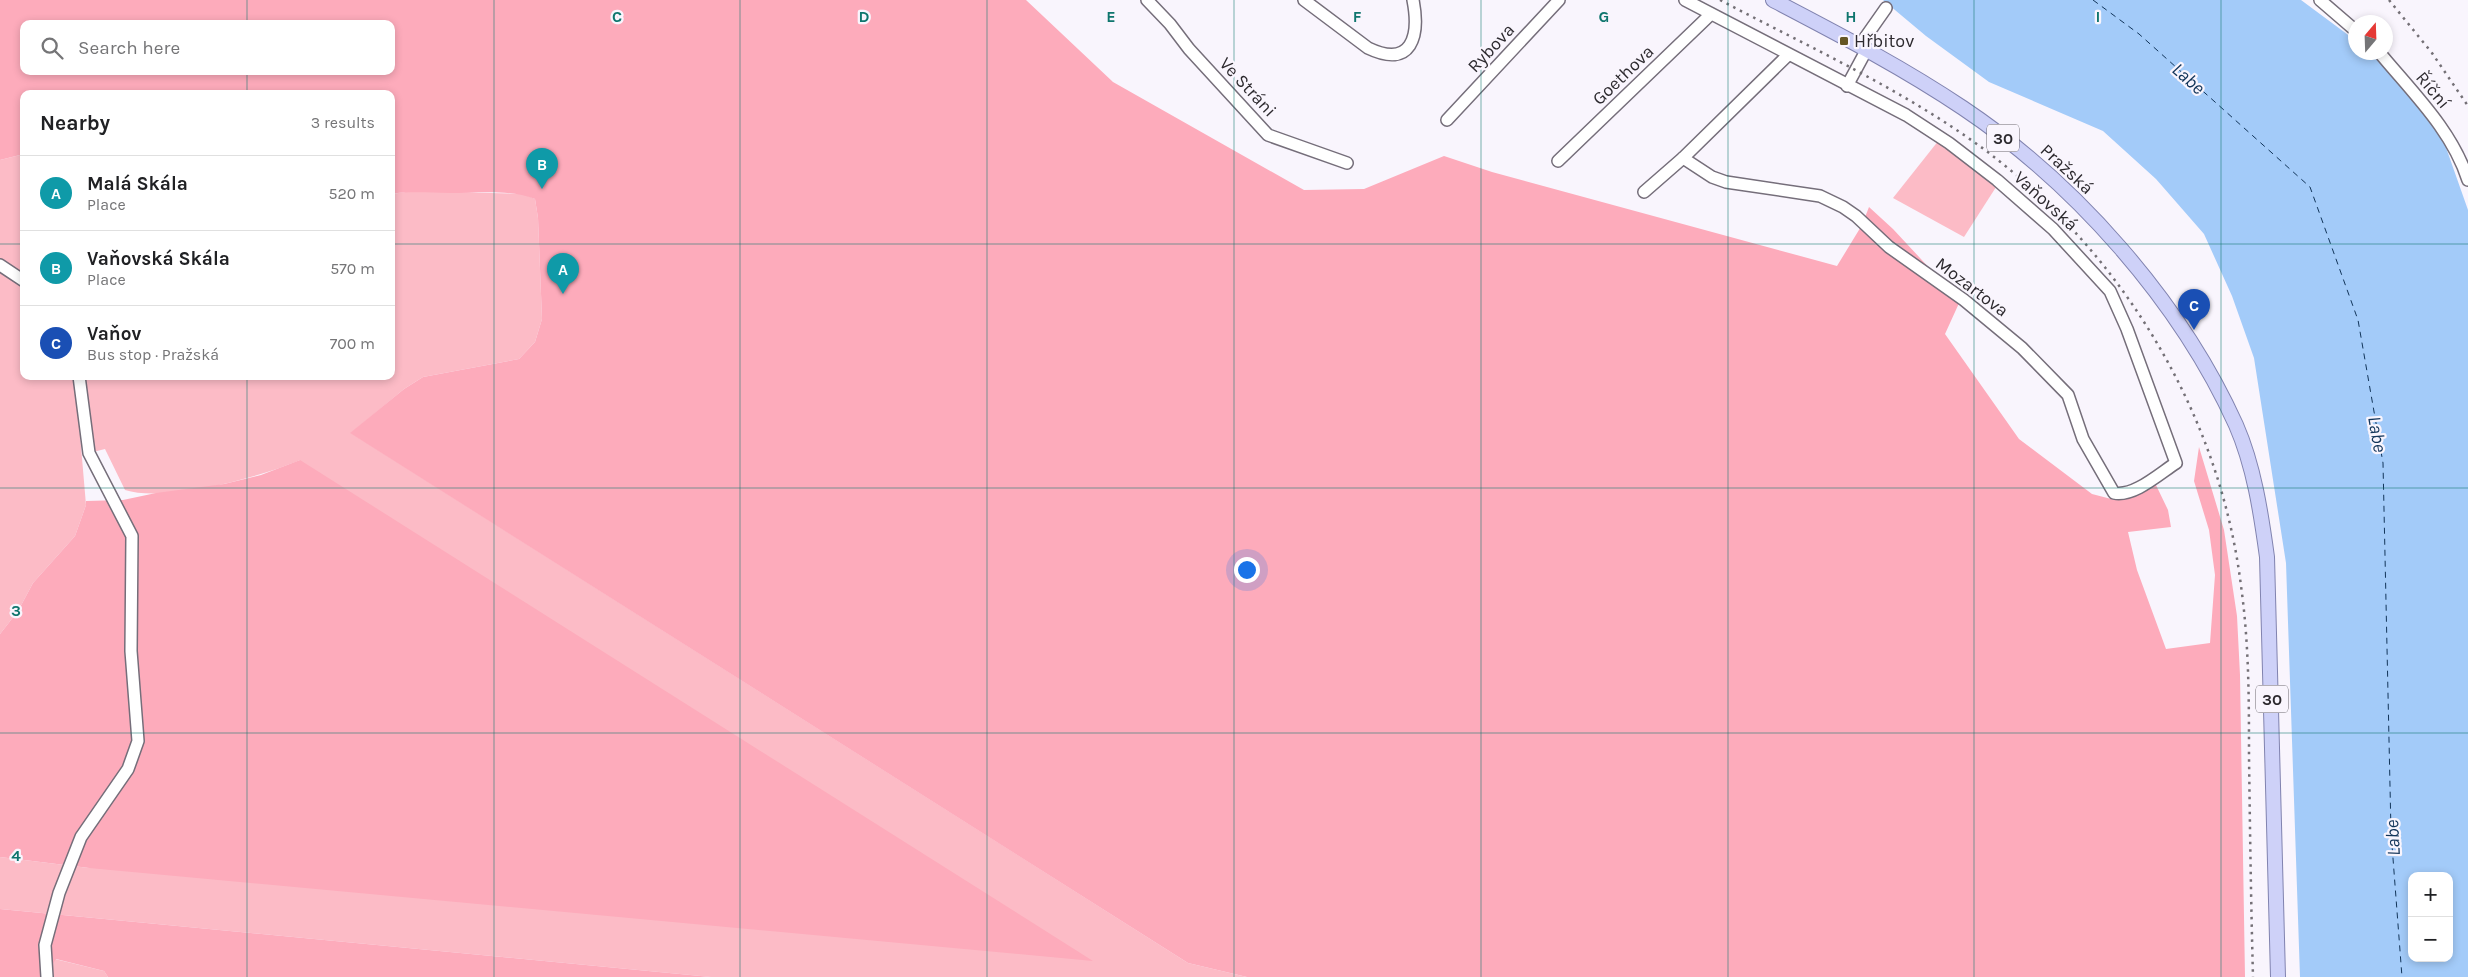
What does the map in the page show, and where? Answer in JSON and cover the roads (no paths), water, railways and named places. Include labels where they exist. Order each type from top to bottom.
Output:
[{"type":"main road","name":"Pražská","points":[[1773,0],[1863,47],[1972,115],[2028,158],[2087,214],[2125,254],[2157,294],[2212,377],[2236,426],[2262,516],[2269,582],[2278,977]]},
{"type":"street","name":"Ve Stráni","points":[[1147,0],[1268,135],[1347,163]]},
{"type":"street","points":[[1304,0],[1368,48],[1379,53],[1390,54],[1406,51],[1412,43],[1416,26],[1412,0]]},
{"type":"street","name":"Rybova","points":[[1447,120],[1560,0]]},
{"type":"street","name":"Vaňovská","points":[[1685,0],[1847,86],[1906,115],[1949,143],[2023,201],[2089,266],[2110,291],[2127,329],[2176,463]]},
{"type":"street","points":[[2320,0],[2348,24]]},
{"type":"street","points":[[1847,86],[1863,47],[1886,8]]},
{"type":"street","name":"Goethova","points":[[1558,161],[1711,14]]},
{"type":"street","points":[[1644,192],[1683,158],[1788,55]]},
{"type":"street","name":"Říční","points":[[2385,60],[2450,137],[2463,163],[2468,180]]},
{"type":"street","name":"Mozartova","points":[[1683,158],[1712,177],[1726,182],[1820,196],[1856,216],[1889,247],[1964,300],[2022,348],[2068,395],[2083,440],[2114,493],[2122,494],[2143,485],[2176,463]]},
{"type":"street","points":[[0,265],[20,278]]},
{"type":"street","points":[[47,977],[45,945],[59,893],[81,837],[128,769],[138,741],[131,651],[132,536],[89,453],[80,380]]},
{"type":"water","name":"Labe","points":[[1883,0],[2301,0],[2348,35],[2348,60],[2379,60],[2383,63],[2443,139],[2468,210],[2468,977],[2300,977],[2286,563],[2254,358],[2232,296],[2204,234],[2156,179],[2103,131],[1989,82],[1926,36]]},
{"type":"railway","points":[[1720,0],[1822,52],[1889,89],[1954,128],[1985,150],[2035,192],[2080,238],[2121,289],[2157,343],[2187,400],[2212,460],[2230,522],[2241,586],[2248,672],[2253,977]]},
{"type":"railway","points":[[2389,0],[2432,53],[2468,106]]},
{"type":"place","name":"Hřbitov","points":[[1844,41]]},
{"type":"place","name":"Vaňovská Skála","points":[[542,189]]},
{"type":"place","name":"Malá Skála","points":[[563,294]]},
{"type":"place","name":"Vaňov","points":[[2194,330]]}]
